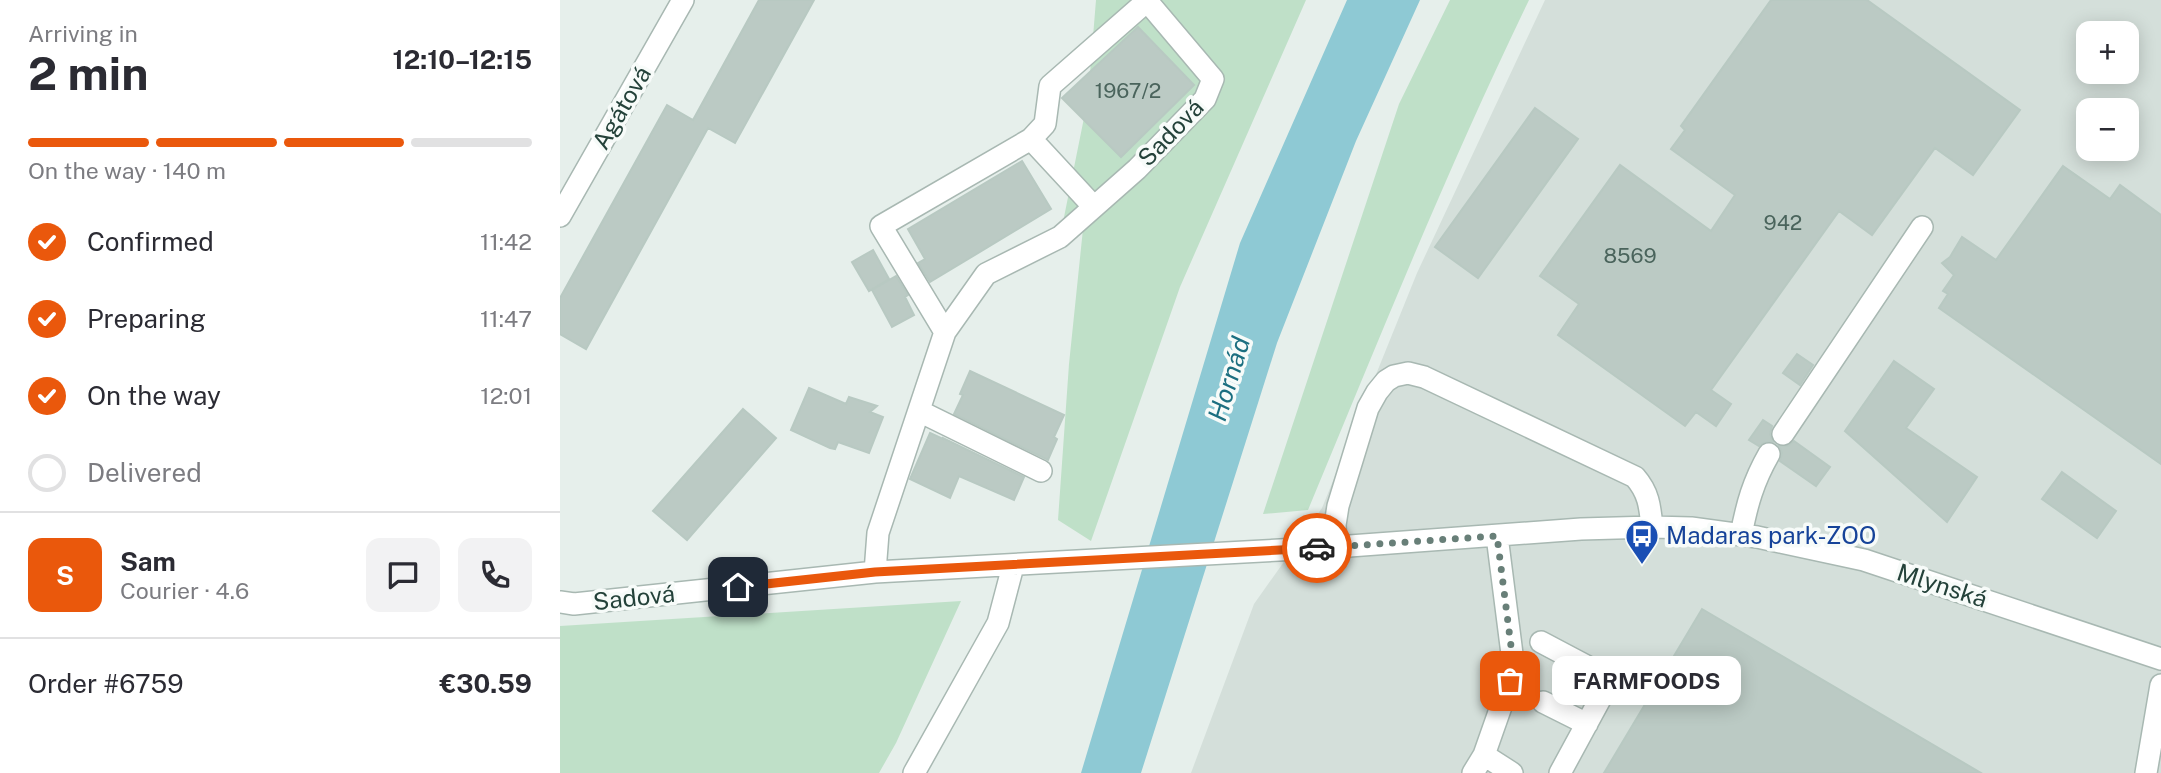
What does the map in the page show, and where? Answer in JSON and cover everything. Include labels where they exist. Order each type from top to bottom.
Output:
[{"type":"street","name":"Sadová","points":[[875,572],[878,533],[945,332],[986,274],[1060,237],[1137,169],[1205,99],[1213,79],[1147,1],[1050,86],[1045,124],[1031,139]]},
{"type":"street","name":"Agátová","points":[[560,216],[677,3]]},
{"type":"street","points":[[945,332],[881,226],[1031,139],[1094,207]]},
{"type":"street","points":[[1783,434],[1922,227]]},
{"type":"street","points":[[1336,547],[1338,506],[1368,408],[1377,392],[1394,376],[1408,373],[1424,377],[1635,477],[1644,488],[1650,503],[1652,527]]},
{"type":"street","points":[[919,411],[1041,471]]},
{"type":"street","points":[[1741,535],[1756,476],[1769,454]]},
{"type":"street","name":"Mlynská","points":[[1091,561],[1336,547],[1581,528],[1692,528],[1801,546],[1864,561],[2161,659]]},
{"type":"street","points":[[1497,536],[1512,654],[1510,681],[1499,718],[1478,764],[1512,773]]},
{"type":"street","name":"Sadová","points":[[560,602],[574,604],[875,572],[1091,561]]},
{"type":"street","points":[[914,773],[998,623],[1013,566]]},
{"type":"street","points":[[1541,642],[1611,679],[1560,773]]},
{"type":"street","points":[[2146,773],[2161,685]]},
{"type":"street","points":[[1543,702],[1587,724]]},
{"type":"shaded area","points":[[1545,0],[2161,0],[2161,773],[1191,773],[1254,604],[1322,508],[1417,273]]},
{"type":"green space","points":[[1096,0],[1306,0],[1180,287],[1091,541],[1058,520],[1069,364],[1083,229],[1060,237],[1088,98]]},
{"type":"green space","points":[[1450,0],[1529,0],[1442,190],[1308,510],[1263,514],[1399,104]]},
{"type":"green space","points":[[961,601],[896,743],[879,773],[560,773],[560,626]]},
{"type":"water","name":"Hornád","points":[[1347,0],[1420,0],[1356,141],[1277,343],[1141,773],[1081,773],[1240,243]]},
{"type":"building","points":[[759,0],[814,0],[735,143],[708,128],[586,349],[560,334],[560,298],[667,105],[693,120]]},
{"type":"building","points":[[1771,0],[1867,0],[2020,110],[1973,175],[1935,148],[1872,235],[1839,211],[1711,390],[1731,404],[1716,426],[1696,412],[1685,426],[1558,335],[1579,304],[1540,276],[1620,165],[1711,231],[1735,195],[1671,149],[1685,130],[1681,126]]},
{"type":"building","points":[[1138,27],[1194,85],[1121,157],[1062,98]]},
{"type":"building","points":[[1535,108],[1578,139],[1478,278],[1435,247]]},
{"type":"building","points":[[1022,161],[1051,209],[930,282],[918,263],[925,259],[908,229]]},
{"type":"building","points":[[2063,166],[2110,199],[2120,185],[2161,215],[2161,464],[1939,308],[1948,294],[1943,291],[1954,275],[1942,263],[1950,257],[1962,237],[1996,260]]},
{"type":"building","points":[[873,250],[889,279],[869,291],[852,262]]},
{"type":"building","points":[[896,276],[908,295],[905,297],[914,315],[892,327],[872,290]]},
{"type":"building","points":[[1797,354],[1813,365],[1800,385],[1783,373]]},
{"type":"building","points":[[1894,361],[1934,389],[1906,428],[1977,477],[1947,522],[1845,431]]},
{"type":"building","points":[[970,371],[1064,415],[1048,460],[954,414]]},
{"type":"building","points":[[809,388],[846,404],[849,397],[877,406],[870,412],[883,417],[869,453],[838,442],[835,449],[830,448],[791,430]]},
{"type":"building","points":[[743,409],[776,438],[687,540],[653,511]]},
{"type":"building","points":[[1763,420],[1772,426],[1770,434],[1773,442],[1759,446],[1749,440]]},
{"type":"building","points":[[930,433],[1024,477],[1014,500],[959,476],[950,498],[910,479]]},
{"type":"building","points":[[1794,441],[1830,467],[1816,486],[1780,461],[1782,453],[1779,446],[1788,446]]},
{"type":"building","points":[[2062,472],[2116,511],[2097,538],[2042,499]]},
{"type":"building","points":[[1702,609],[1981,773],[1604,773]]},
{"type":"way so far","points":[[1317,548],[1497,536],[1512,654],[1510,681]]},
{"type":"place","name":"Madaras park-ZOO","points":[[1642,566]]},
{"type":"place","name":"FARMFOODS","points":[[1510,681]]},
{"type":"route","points":[[738,587],[875,572],[1317,548]]}]
